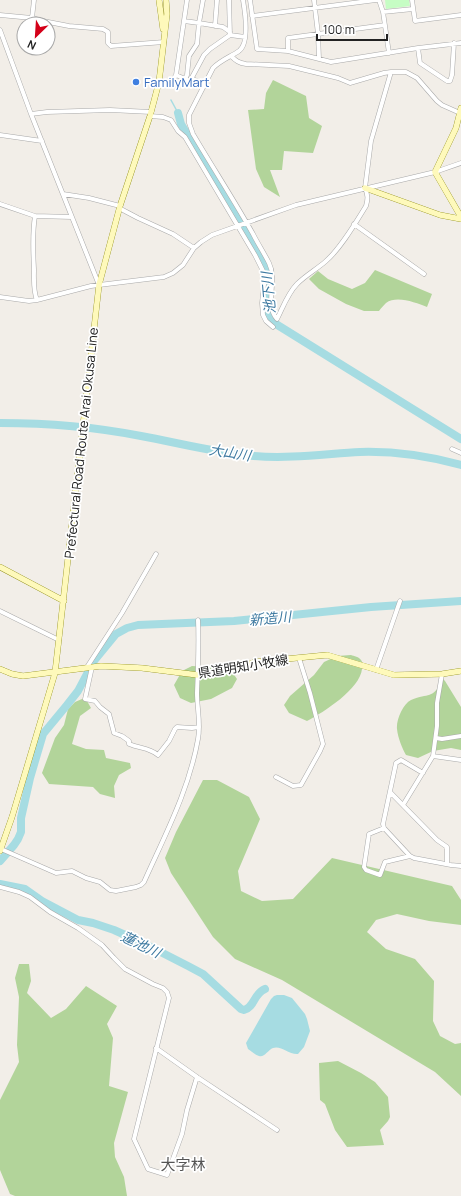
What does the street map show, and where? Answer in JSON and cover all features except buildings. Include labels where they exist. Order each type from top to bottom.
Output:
[{"type":"main road","name":"Prefectural Road Route Arai Okusa Line","points":[[159,0],[164,36]]},
{"type":"main road","name":"Prefectural Road Route Arai Okusa Line","points":[[1,850],[31,758],[55,672],[99,285],[119,207],[159,82],[167,14],[166,0]]},
{"type":"main road","points":[[460,111],[456,128],[435,172],[461,218]]},
{"type":"main road","points":[[365,188],[440,215],[461,218]]},
{"type":"main road","points":[[0,567],[64,601]]},
{"type":"main road","name":"県道明知小牧線","points":[[0,669],[12,674],[23,676],[101,666],[142,668],[198,675],[232,670],[254,662],[327,655],[394,674],[442,674],[461,671]]},
{"type":"street","points":[[32,16],[34,0]]},
{"type":"street","points":[[159,82],[170,82],[174,80],[176,75],[187,0]]},
{"type":"street","points":[[185,79],[187,75],[189,56],[197,44],[203,0]]},
{"type":"street","points":[[215,26],[217,0]]},
{"type":"street","points":[[229,0],[230,34]]},
{"type":"street","points":[[243,0],[246,18],[245,43],[241,50],[219,62],[213,68],[189,115],[189,123],[193,134],[270,264],[272,272],[271,308],[277,319],[289,294],[296,285],[326,261],[366,206],[368,194],[365,188],[371,141],[391,72]]},
{"type":"street","points":[[250,0],[257,49],[288,51],[331,62],[418,48],[461,43]]},
{"type":"street","points":[[314,0],[319,59]]},
{"type":"street","points":[[252,16],[378,0],[383,12],[389,53]]},
{"type":"street","points":[[412,0],[415,21],[461,15]]},
{"type":"street","points":[[383,12],[413,9]]},
{"type":"street","points":[[0,15],[16,16]]},
{"type":"street","points":[[184,21],[222,27],[230,34],[245,37]]},
{"type":"street","points":[[56,24],[103,29],[108,32],[108,43],[111,46],[164,42]]},
{"type":"street","points":[[288,51],[288,38],[385,25]]},
{"type":"street","points":[[0,30],[31,114],[99,285]]},
{"type":"street","points":[[176,75],[190,81],[204,55],[230,34]]},
{"type":"street","points":[[418,48],[420,63],[447,81],[450,81],[452,75],[454,43]]},
{"type":"street","points":[[231,56],[240,63],[290,66],[338,78],[350,83],[391,72],[406,72],[417,78],[437,101],[448,108],[460,111]]},
{"type":"street","points":[[191,78],[204,85]]},
{"type":"street","points":[[31,114],[110,110],[150,114],[171,120],[178,131],[185,138],[264,272],[262,303],[263,315],[266,321],[273,326]]},
{"type":"street","points":[[0,135],[42,141]]},
{"type":"street","points":[[0,297],[29,301],[99,285],[164,278],[174,273],[183,265],[194,248],[212,235],[296,205],[435,172],[461,163]]},
{"type":"street","points":[[63,194],[88,198],[119,207],[138,218],[173,234],[194,248]]},
{"type":"street","points":[[0,204],[35,216],[72,217]]},
{"type":"street","points":[[35,216],[32,230],[34,282],[37,300]]},
{"type":"street","points":[[354,224],[424,274]]},
{"type":"street","points":[[452,449],[461,453]]},
{"type":"street","points":[[156,554],[89,667],[85,699],[95,701],[109,714],[114,733],[127,739],[129,744],[136,747],[148,748],[158,755],[169,741],[177,727],[199,727]]},
{"type":"street","points":[[376,670],[400,600]]},
{"type":"street","points":[[0,610],[59,640]]},
{"type":"street","points":[[1,850],[56,873],[72,871],[86,878],[100,882],[110,890],[123,890],[141,885],[144,882],[184,792],[198,738],[198,620]]},
{"type":"street","points":[[276,777],[293,786],[301,785],[323,744],[300,658]]},
{"type":"street","points":[[403,805],[433,756],[438,715],[437,703],[442,674]]},
{"type":"street","points":[[436,738],[442,739],[461,736]]},
{"type":"street","points":[[433,756],[461,760]]},
{"type":"street","points":[[423,773],[401,760],[396,763],[383,824],[384,828],[410,856],[414,858],[461,866]]},
{"type":"street","points":[[390,792],[437,840],[447,847],[447,864]]},
{"type":"street","points":[[384,828],[369,834],[364,867],[366,870],[380,875],[385,862],[410,856]]},
{"type":"street","points":[[0,887],[19,892],[30,897],[50,912],[78,928],[102,945],[125,969],[163,988],[167,992],[169,998],[134,1138],[148,1169],[167,1176],[182,1134],[187,1110],[197,1077]]},
{"type":"street","points":[[156,1048],[278,1130]]},
{"type":"green space","points":[[385,0],[409,0],[410,6],[386,9]]},
{"type":"green space","points":[[273,80],[306,96],[309,118],[322,126],[313,153],[284,151],[282,170],[270,170],[280,197],[264,187],[256,169],[248,110],[264,109],[266,93]]},
{"type":"green space","points":[[375,270],[432,294],[427,307],[406,300],[396,300],[386,303],[379,311],[364,311],[346,304],[319,289],[309,279],[318,271],[328,279],[352,289],[365,283]]},
{"type":"green space","points":[[351,655],[360,659],[363,665],[360,677],[348,692],[331,706],[307,721],[289,713],[284,705],[290,696],[314,675],[324,662],[337,656]]},
{"type":"green space","points":[[192,666],[230,669],[237,679],[232,688],[211,699],[191,703],[180,698],[174,685],[182,671]]},
{"type":"green space","points":[[443,679],[461,707],[461,750],[451,748],[433,751],[418,758],[406,755],[400,743],[397,729],[401,713],[405,705],[411,700],[433,693]]},
{"type":"green space","points":[[82,699],[87,701],[91,708],[80,716],[72,744],[86,749],[104,750],[106,758],[130,763],[131,768],[119,775],[114,786],[115,798],[100,794],[93,787],[49,784],[42,773],[55,738],[64,725],[68,709],[75,702]]},
{"type":"green space","points":[[203,780],[217,780],[249,797],[260,819],[238,871],[241,891],[262,901],[293,899],[332,858],[452,886],[461,900],[461,925],[429,921],[397,914],[376,920],[367,932],[386,949],[415,959],[434,981],[433,1021],[440,1036],[455,1044],[461,1043],[461,1096],[435,1072],[282,980],[235,959],[213,937],[171,873],[165,858],[176,832]]},
{"type":"green space","points":[[19,964],[29,964],[31,981],[27,993],[51,1018],[66,1009],[86,986],[117,1006],[107,1024],[113,1038],[109,1086],[128,1092],[114,1143],[115,1157],[124,1177],[127,1196],[15,1196],[10,1194],[0,1170],[0,1100],[19,1062],[17,1045],[19,997],[15,978]]},
{"type":"green space","points":[[338,1061],[375,1082],[388,1097],[390,1117],[380,1130],[384,1145],[347,1147],[335,1130],[325,1104],[320,1100],[319,1063]]},
{"type":"water","points":[[277,995],[284,995],[292,998],[305,1014],[310,1031],[304,1047],[298,1054],[276,1047],[271,1049],[263,1056],[259,1056],[248,1049],[246,1043],[271,999]]},
{"type":"waterway","points":[[171,100],[178,113]]},
{"type":"waterway","name":"池下川","points":[[178,113],[181,124],[266,266],[270,284],[267,312],[271,321],[461,439]]},
{"type":"waterway","name":"大山川","points":[[0,423],[53,425],[106,430],[240,455],[294,457],[360,452],[385,452],[436,459],[461,465]]},
{"type":"waterway","name":"新造川","points":[[93,662],[116,634],[127,628],[138,625],[234,621],[371,607],[461,601]]},
{"type":"waterway","name":"新造川","points":[[0,861],[14,845],[21,832],[21,818],[30,778],[43,734],[78,691],[88,672]]},
{"type":"waterway","name":"蓮池川","points":[[0,884],[25,889],[42,901],[78,920],[114,930],[188,966],[203,974],[241,1009],[244,1010],[248,1008],[258,994],[265,989]]},
{"type":"place","name":"FamilyMart","points":[[136,82]]},
{"type":"district","name":"大字林","points":[[183,1164]]}]
